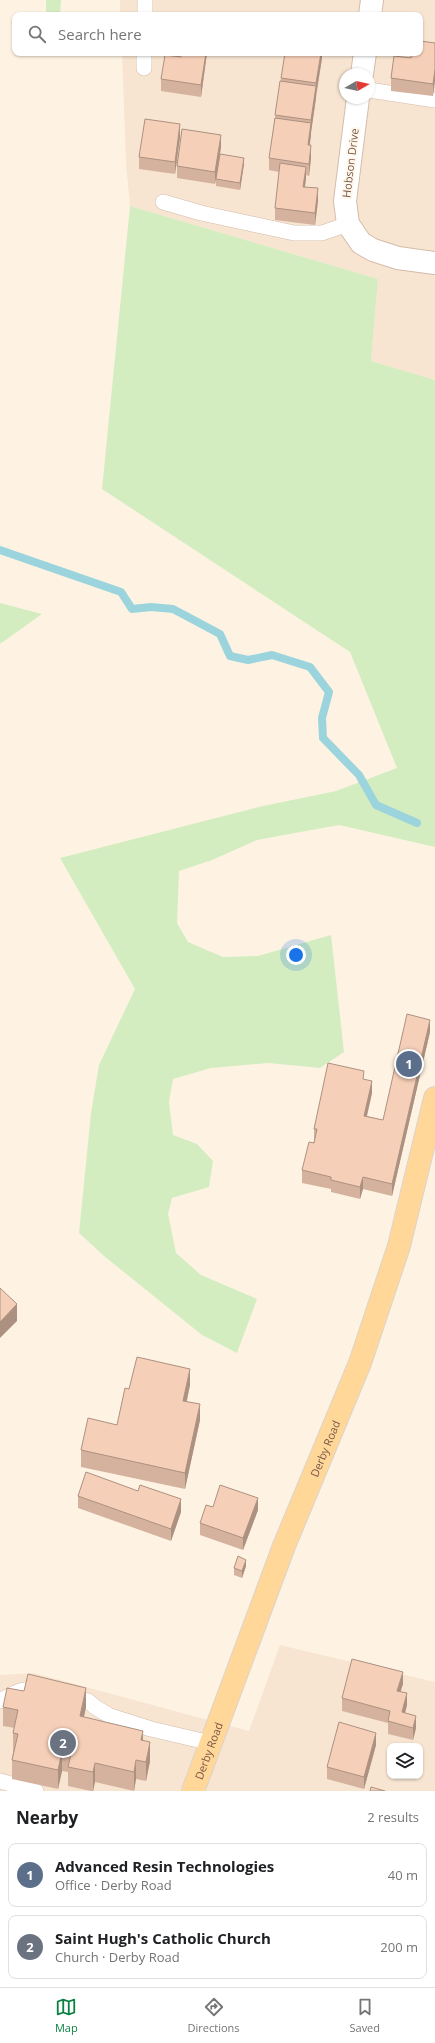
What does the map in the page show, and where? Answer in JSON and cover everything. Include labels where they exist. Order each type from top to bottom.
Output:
[{"type":"main road","name":"Derby Road","points":[[194,1791],[292,1526],[360,1363],[399,1246],[435,1098]]},
{"type":"street","points":[[370,12],[372,0]]},
{"type":"street","points":[[363,68],[364,56]]},
{"type":"street","name":"Hobson Drive","points":[[357,104],[345,201],[348,224],[361,243],[373,250],[398,258],[435,263]]},
{"type":"lane","points":[[145,12],[146,0]]},
{"type":"lane","points":[[375,91],[435,100]]},
{"type":"lane","points":[[163,202],[202,213],[294,233],[322,233],[348,224]]},
{"type":"lane","points":[[0,1701],[22,1689],[29,1688],[88,1701],[110,1716],[157,1731],[211,1743]]},
{"type":"lane","points":[[0,1781],[36,1791]]},
{"type":"shaded area","points":[[120,0],[435,0],[435,380],[371,361],[378,279],[130,206],[126,164],[122,56],[423,56],[423,12],[120,12]]},
{"type":"shaded area","points":[[280,1645],[435,1682],[435,1791],[0,1791],[0,1675],[34,1673],[249,1731]]},
{"type":"green space","points":[[46,0],[61,0],[60,12],[46,12]]},
{"type":"green space","points":[[130,206],[378,279],[371,361],[435,380],[435,847],[339,825],[257,840],[212,860],[179,871],[177,923],[188,942],[223,957],[258,956],[331,935],[344,1052],[320,1068],[269,1063],[211,1068],[173,1079],[169,1102],[173,1135],[197,1144],[213,1161],[209,1187],[172,1198],[168,1214],[176,1253],[201,1275],[257,1299],[237,1353],[202,1335],[104,1256],[79,1233],[91,1113],[99,1065],[135,989],[60,858],[263,806],[336,791],[397,768],[350,652],[102,489]]},
{"type":"green space","points":[[0,603],[42,614],[0,644]]},
{"type":"building","points":[[423,41],[435,43],[435,69],[433,84],[391,78],[394,56],[411,58],[411,56],[423,56]]},
{"type":"building","points":[[165,56],[206,56],[201,85],[161,79]]},
{"type":"building","points":[[285,56],[320,56],[316,83],[281,78]]},
{"type":"building","points":[[280,81],[316,86],[311,120],[275,115]]},
{"type":"building","points":[[275,118],[311,123],[308,145],[311,145],[309,164],[269,158]]},
{"type":"building","points":[[145,119],[180,124],[175,162],[139,157]]},
{"type":"building","points":[[182,129],[221,135],[215,172],[177,166]]},
{"type":"building","points":[[220,154],[244,158],[240,183],[216,179]]},
{"type":"building","points":[[280,163],[306,167],[303,187],[318,188],[315,213],[275,208]]},
{"type":"building","points":[[407,1014],[430,1020],[392,1184],[363,1177],[360,1187],[331,1180],[331,1177],[302,1170],[309,1142],[314,1143],[317,1129],[314,1129],[328,1063],[364,1071],[363,1079],[372,1081],[364,1116],[383,1120]]},
{"type":"building","points":[[0,1288],[17,1304],[0,1322]]},
{"type":"building","points":[[137,1357],[190,1369],[183,1401],[200,1404],[185,1473],[81,1450],[88,1418],[117,1425],[125,1388],[129,1389]]},
{"type":"building","points":[[86,1472],[138,1491],[140,1485],[181,1499],[171,1529],[78,1496]]},
{"type":"building","points":[[220,1485],[258,1498],[243,1538],[200,1523],[206,1505],[213,1507]]},
{"type":"building","points":[[238,1556],[246,1560],[242,1571],[234,1568]]},
{"type":"building","points":[[352,1659],[403,1672],[397,1691],[407,1693],[402,1712],[416,1716],[413,1728],[388,1721],[390,1711],[342,1698]]},
{"type":"building","points":[[28,1674],[86,1688],[80,1716],[143,1731],[141,1740],[150,1742],[146,1762],[136,1760],[134,1772],[95,1763],[93,1772],[68,1767],[71,1754],[62,1752],[58,1770],[12,1760],[18,1734],[13,1733],[18,1710],[3,1707],[7,1688],[24,1691]]},
{"type":"building","points":[[339,1722],[376,1733],[364,1777],[327,1767]]},
{"type":"building","points":[[371,1787],[385,1791],[370,1791]]},
{"type":"waterway","points":[[0,550],[121,592],[132,609],[151,607],[173,609],[220,634],[230,656],[248,660],[272,655],[310,667],[329,692],[322,718],[323,738],[359,775],[376,805],[417,823]]},
{"type":"place","name":"Advanced Resin Technologies","points":[[409,1064]]},
{"type":"place","name":"Saint Hugh's Catholic Church","points":[[63,1743]]}]
